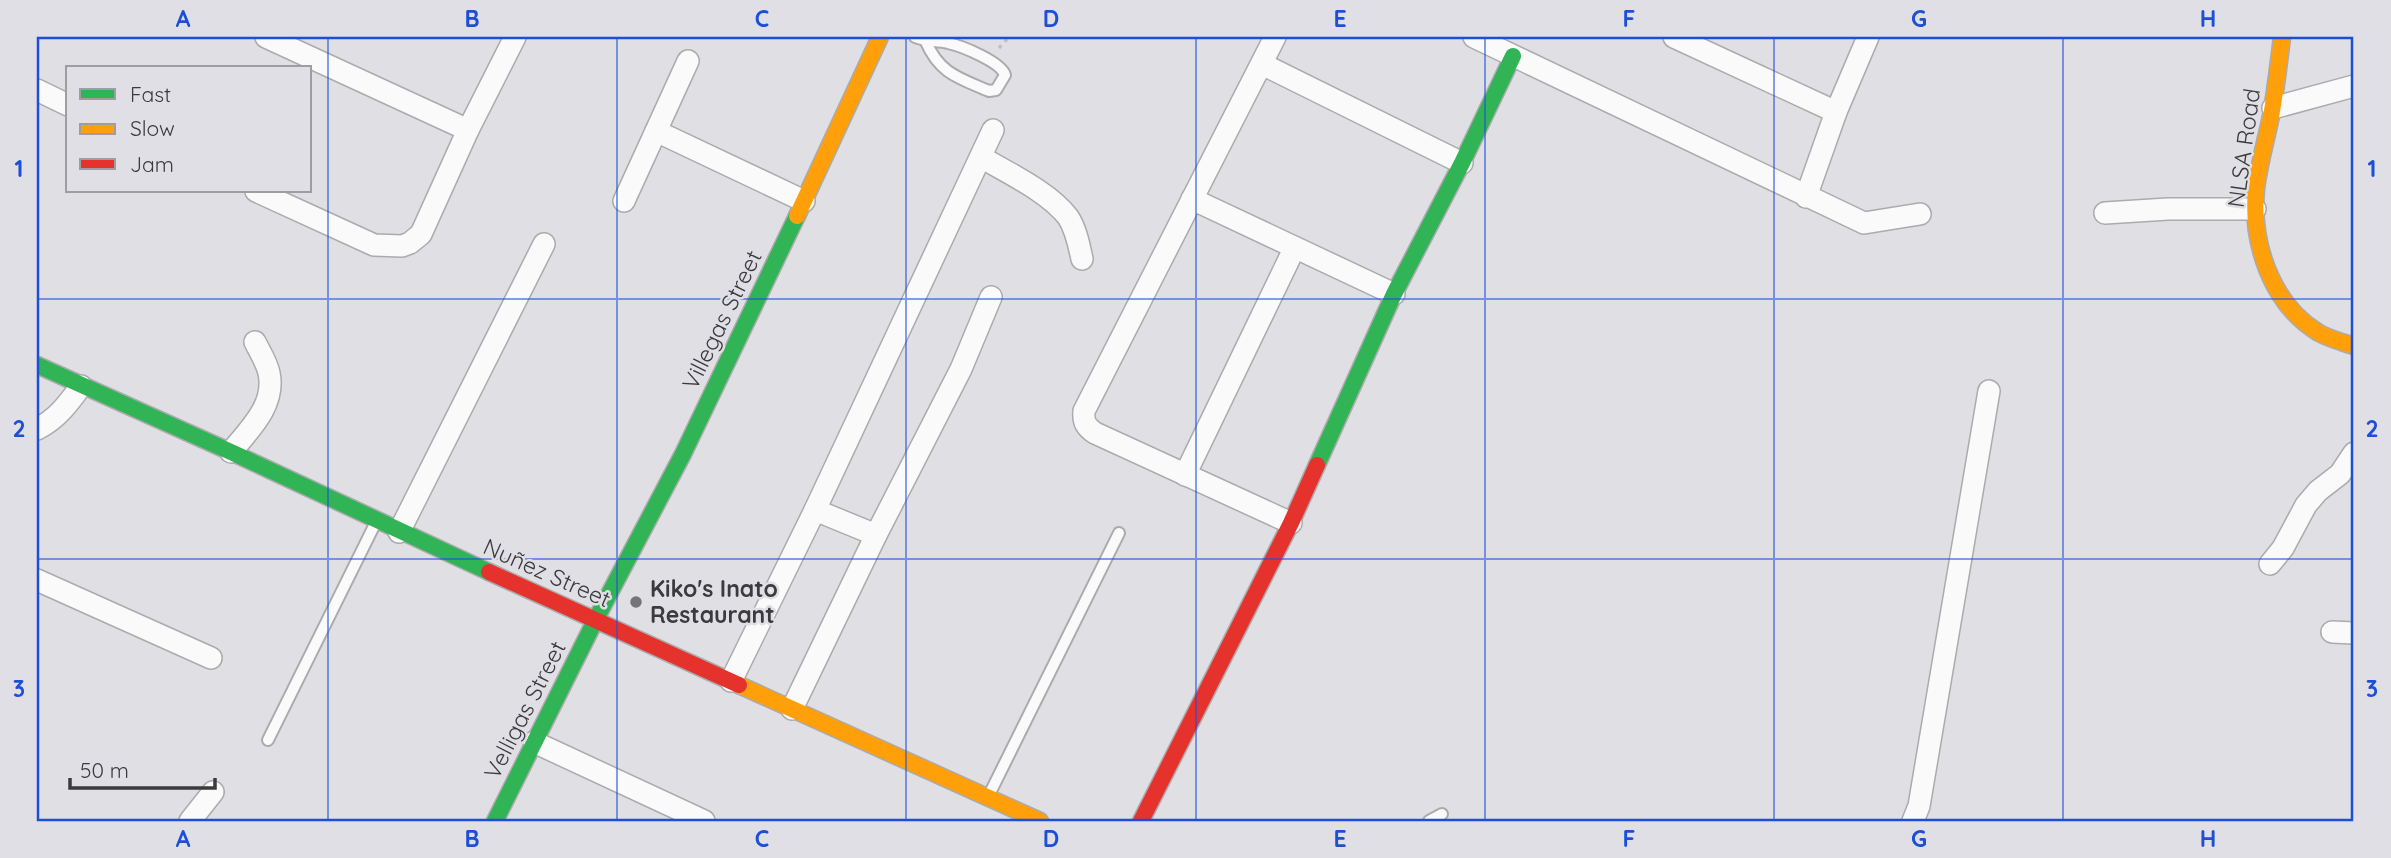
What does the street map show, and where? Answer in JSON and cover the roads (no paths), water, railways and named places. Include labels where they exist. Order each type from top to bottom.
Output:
[{"type":"street","points":[[266,37],[468,130]]},
{"type":"street","points":[[259,192],[374,245],[402,246],[410,243],[421,234],[514,37]]},
{"type":"street","name":"Villegas Street","points":[[596,619],[683,454],[880,37]]},
{"type":"street","points":[[1275,37],[1084,411],[1083,418],[1088,429],[1095,433],[1291,523]]},
{"type":"street","points":[[1474,37],[1864,223],[1920,214]]},
{"type":"street","points":[[1674,37],[1836,112]]},
{"type":"street","points":[[1806,197],[1836,112],[1868,37]]},
{"type":"street","name":"NLSA Road","points":[[2282,37],[2273,108],[2259,171],[2255,209],[2262,259],[2271,280],[2289,307],[2308,325],[2322,334],[2354,346]]},
{"type":"street","points":[[1141,821],[1291,523],[1394,294],[1462,163],[1513,56]]},
{"type":"street","points":[[624,201],[688,61]]},
{"type":"street","points":[[1262,64],[1462,163]]},
{"type":"street","points":[[2273,108],[2354,86]]},
{"type":"street","points":[[37,90],[66,103]]},
{"type":"street","points":[[731,681],[815,510],[993,130]]},
{"type":"street","points":[[656,131],[804,201]]},
{"type":"street","points":[[981,157],[1031,187],[1068,217],[1075,231],[1082,259]]},
{"type":"street","points":[[1192,199],[1394,294]]},
{"type":"street","points":[[2105,213],[2168,209],[2255,209]]},
{"type":"street","points":[[399,532],[544,244]]},
{"type":"street","points":[[1185,475],[1294,248]]},
{"type":"street","points":[[792,709],[876,535],[961,369],[991,298]]},
{"type":"street","points":[[231,452],[256,421],[270,394],[269,370],[255,342]]},
{"type":"street","name":"Nuñez Street","points":[[37,365],[231,452],[399,532],[1040,821]]},
{"type":"street","points":[[37,429],[50,422],[65,408],[81,386]]},
{"type":"street","points":[[1913,821],[1919,806],[1989,391]]},
{"type":"street","points":[[2270,565],[2313,497],[2340,474],[2354,453]]},
{"type":"street","points":[[815,510],[876,535]]},
{"type":"street","points":[[37,580],[211,658]]},
{"type":"street","name":"Velligas Street","points":[[495,821],[596,619]]},
{"type":"street","points":[[2332,632],[2354,633]]},
{"type":"street","points":[[534,742],[704,821]]},
{"type":"street","points":[[190,821],[213,792]]},
{"type":"lane","points":[[921,39],[951,44],[991,62],[1004,71],[1001,84],[996,90],[989,91],[946,71],[921,39]]},
{"type":"lane","points":[[268,740],[376,521]]},
{"type":"lane","points":[[988,797],[1119,533]]},
{"type":"lane","points":[[1429,821],[1442,814]]},
{"type":"place","name":"Kiko's Inato Restaurant","points":[[636,602]]}]
